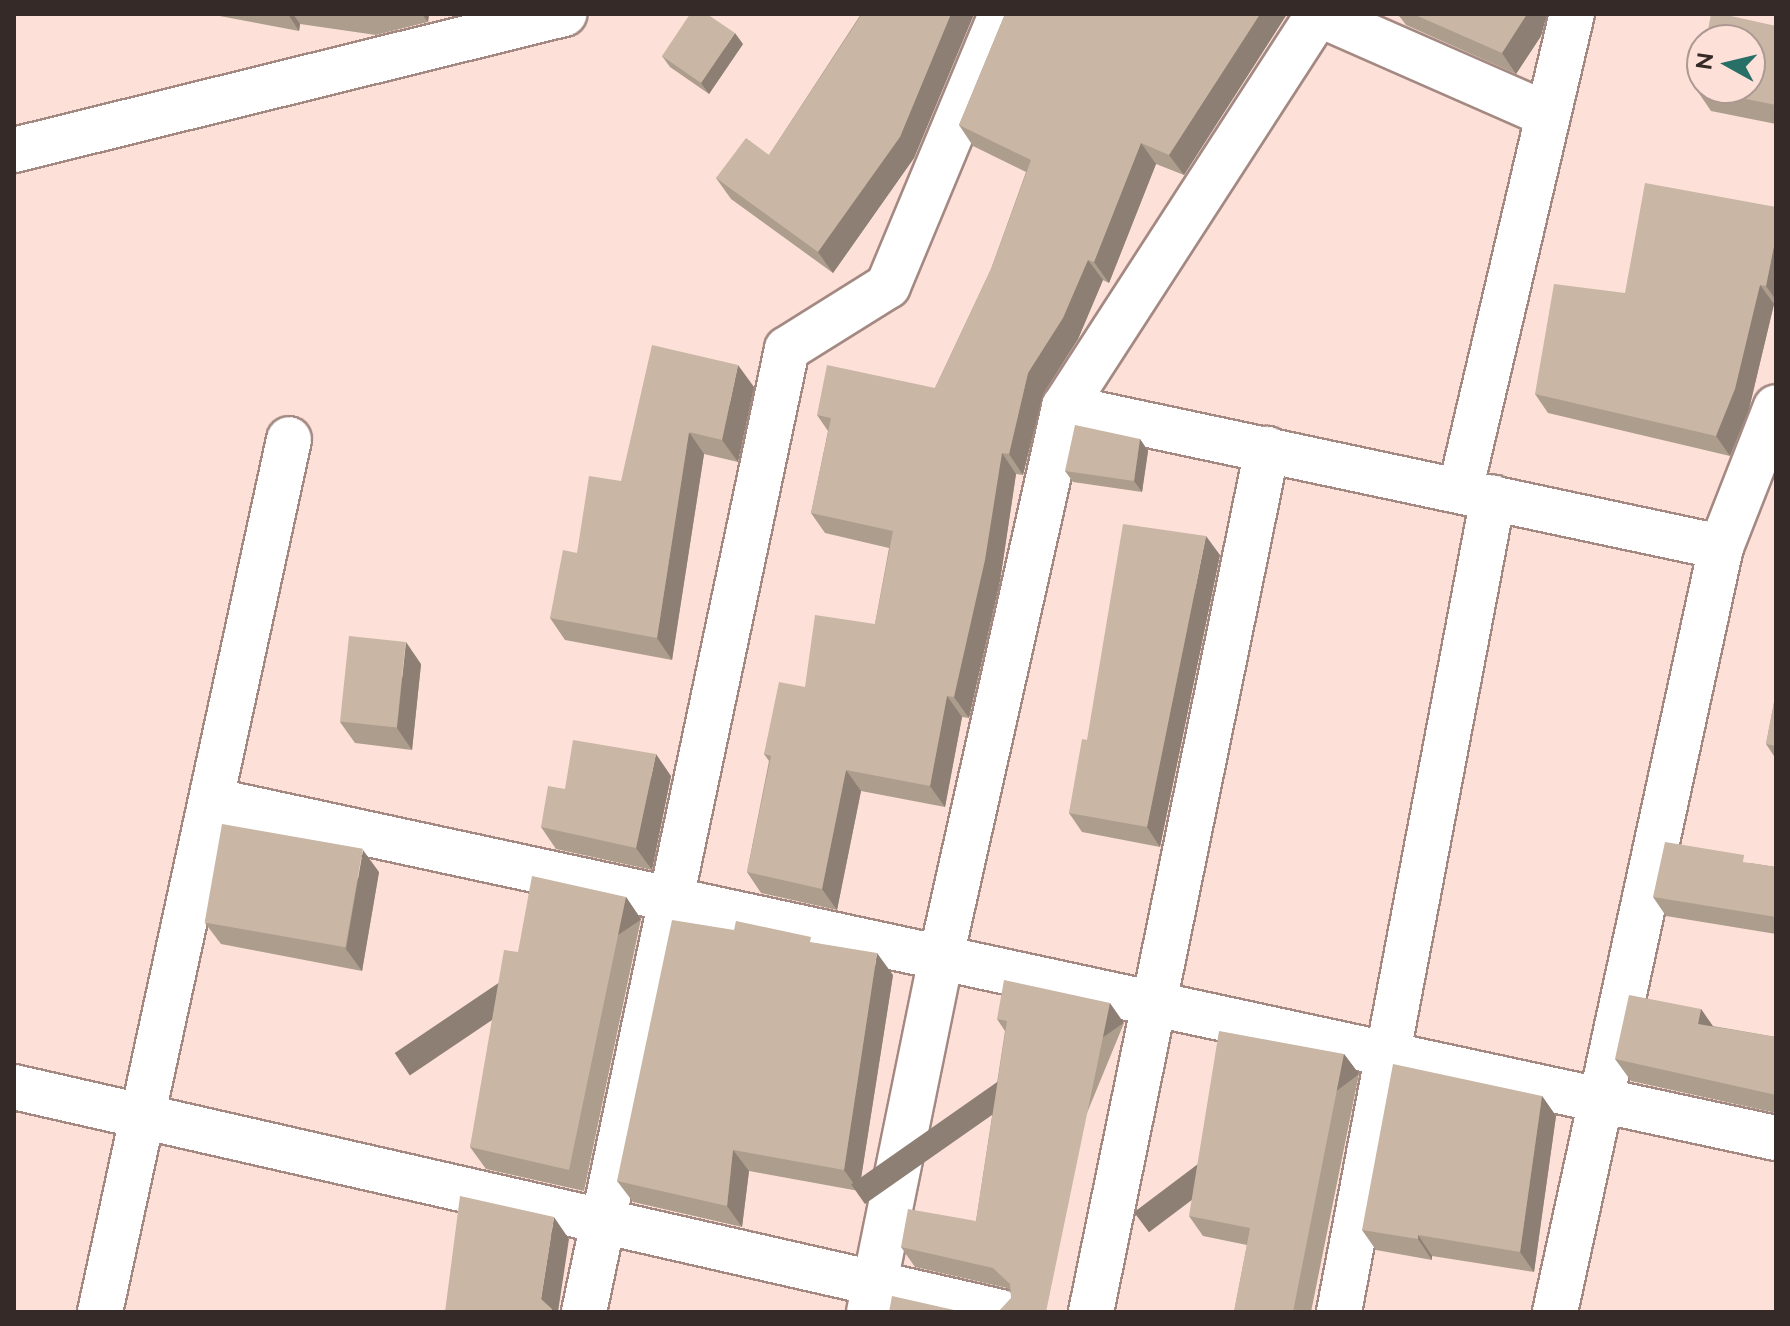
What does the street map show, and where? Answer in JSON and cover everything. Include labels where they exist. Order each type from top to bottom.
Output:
[{"type":"street","points":[[14,150],[564,14]]},
{"type":"street","points":[[584,1312],[675,900],[787,349],[888,286],[1001,14]]},
{"type":"street","points":[[872,1298],[941,957],[1064,407],[1318,14],[1548,115]]},
{"type":"street","points":[[1339,1312],[1388,1054],[1477,494],[1548,115],[1572,14]]},
{"type":"street","points":[[1064,407],[1721,547]]},
{"type":"street","points":[[1555,1312],[1721,547],[1776,407]]},
{"type":"street","points":[[100,1312],[289,439]]},
{"type":"street","points":[[1091,1312],[1267,449]]},
{"type":"street","points":[[211,800],[1776,1138]]},
{"type":"street","points":[[14,1087],[604,1221],[872,1298],[1001,1312]]},
{"type":"building","points":[[690,14],[707,14],[735,33],[701,83],[662,56]]},
{"type":"building","points":[[862,14],[951,14],[900,137],[818,252],[716,178],[746,138],[769,155]]},
{"type":"building","points":[[1005,14],[1260,14],[1169,155],[1141,143],[1094,262],[1088,260],[1063,318],[1028,373],[1009,454],[1002,453],[985,560],[954,697],[947,696],[930,786],[846,770],[822,889],[747,872],[771,756],[764,754],[779,682],[805,687],[815,615],[875,624],[893,531],[811,513],[831,418],[817,415],[827,365],[935,388],[991,269],[1031,160],[959,125]]},
{"type":"building","points":[[1413,14],[1527,14],[1502,53]]},
{"type":"building","points":[[1711,14],[1722,14],[1776,26],[1776,105],[1766,103],[1766,24],[1709,24]]},
{"type":"building","points":[[1645,183],[1776,207],[1776,236],[1766,286],[1760,285],[1735,389],[1716,436],[1535,394],[1554,284],[1625,293]]},
{"type":"building","points":[[652,345],[738,365],[722,440],[689,432],[657,638],[550,618],[563,550],[577,553],[589,476],[621,481]]},
{"type":"building","points":[[1075,425],[1140,439],[1134,481],[1065,471]]},
{"type":"building","points":[[1123,524],[1206,536],[1147,827],[1069,813],[1082,739],[1087,740]]},
{"type":"building","points":[[349,636],[406,642],[397,727],[340,722]]},
{"type":"building","points":[[1776,692],[1776,746],[1766,744]]},
{"type":"building","points":[[573,740],[656,754],[636,848],[541,827],[548,786],[565,789]]},
{"type":"building","points":[[222,824],[363,849],[345,947],[205,922]]},
{"type":"building","points":[[1665,842],[1744,855],[1743,862],[1776,867],[1776,917],[1653,897]]},
{"type":"building","points":[[532,876],[626,897],[569,1170],[470,1147],[504,950],[518,952]]},
{"type":"building","points":[[672,920],[734,930],[736,921],[811,937],[810,942],[877,953],[844,1170],[733,1150],[727,1206],[617,1181]]},
{"type":"building","points":[[1004,980],[1110,1003],[1046,1312],[998,1312],[1011,1298],[1010,1284],[993,1268],[901,1247],[908,1209],[976,1221],[1007,1021],[997,1019]]},
{"type":"building","points":[[1629,995],[1701,1009],[1698,1024],[1776,1037],[1776,1095],[1615,1059]]},
{"type":"building","points":[[1219,1031],[1344,1054],[1293,1312],[1234,1312],[1250,1228],[1189,1216]]},
{"type":"building","points":[[1393,1064],[1542,1096],[1520,1252],[1418,1235],[1418,1239],[1362,1230]]},
{"type":"building","points":[[460,1196],[554,1217],[541,1299],[552,1312],[445,1312]]},
{"type":"building","points":[[892,1296],[963,1312],[889,1312]]}]
